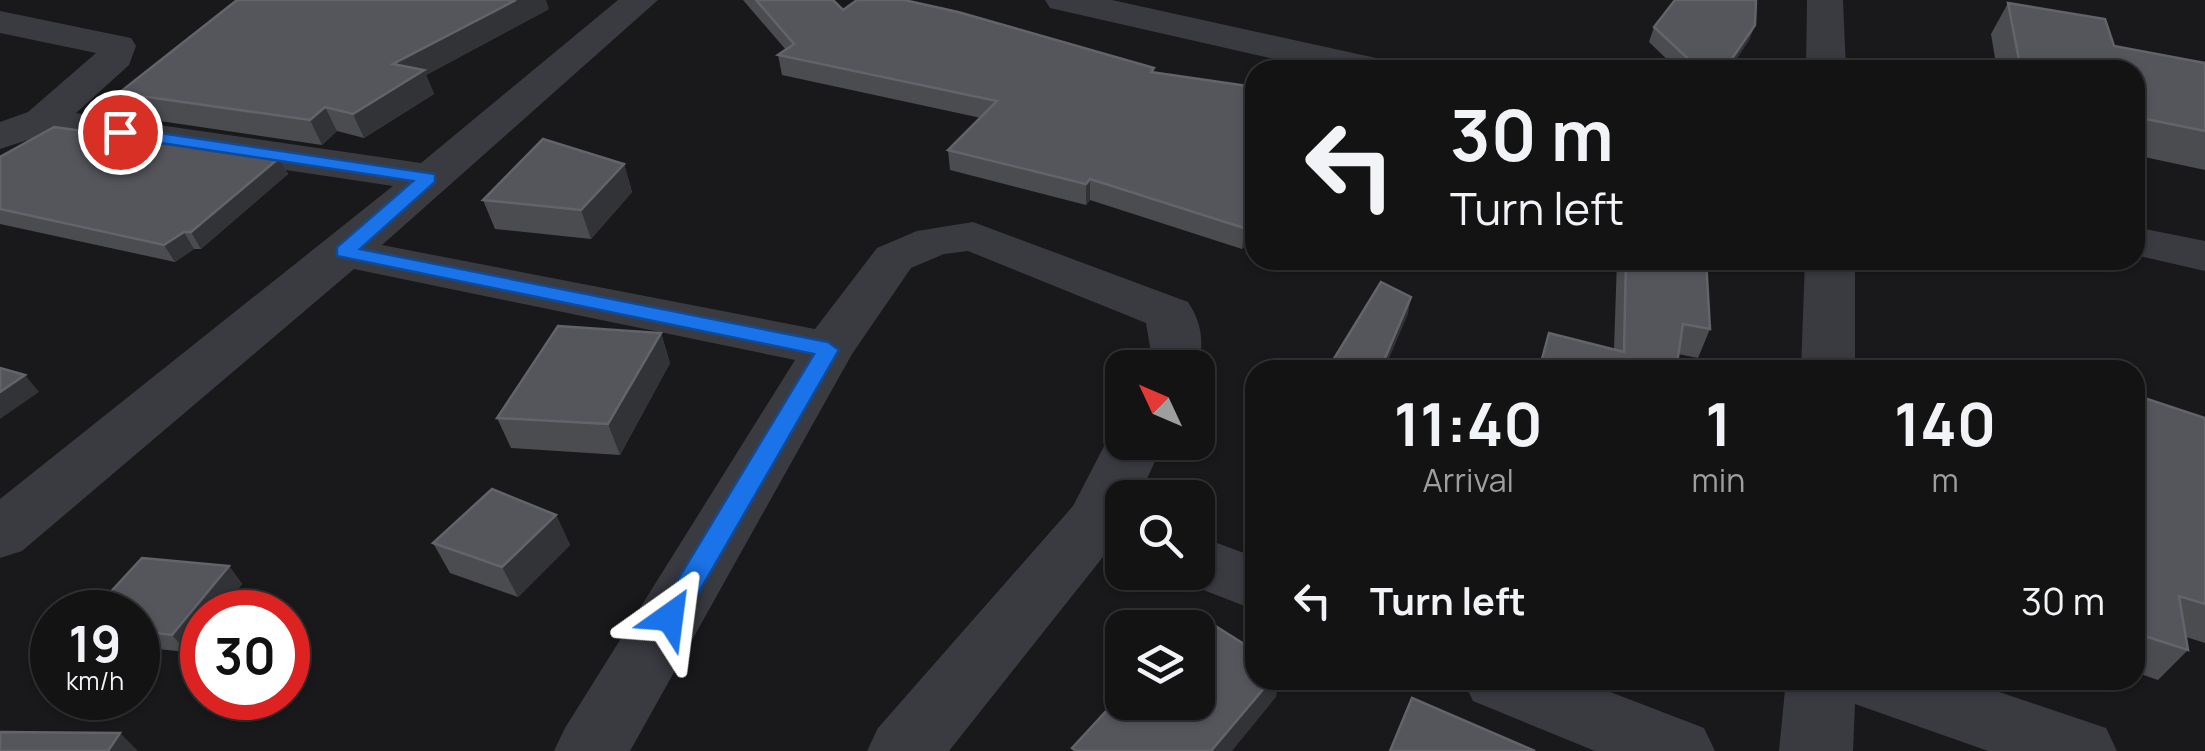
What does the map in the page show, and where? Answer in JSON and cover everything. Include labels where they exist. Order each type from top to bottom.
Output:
[{"type":"street","points":[[0,534],[344,252],[640,0]]},
{"type":"street","points":[[1064,0],[1331,60]]},
{"type":"street","points":[[1825,0],[1826,60]]},
{"type":"street","points":[[0,22],[117,46],[115,57],[43,121],[0,136]]},
{"type":"street","points":[[43,121],[428,178]]},
{"type":"street","points":[[590,751],[828,350],[894,258],[934,241],[972,236],[1170,314],[1176,350]]},
{"type":"street","points":[[2145,242],[2205,256]]},
{"type":"street","points":[[344,252],[828,350]]},
{"type":"street","points":[[1828,360],[1830,270]]},
{"type":"street","points":[[904,751],[1105,530]]},
{"type":"street","points":[[1215,568],[1245,580]]},
{"type":"street","points":[[1523,690],[1678,751]]},
{"type":"street","points":[[1816,751],[1820,690]]},
{"type":"street","points":[[1902,690],[2080,751]]},
{"type":"building","points":[[237,0],[516,0],[393,64],[424,70],[353,114],[325,107],[310,120],[119,93]]},
{"type":"building","points":[[756,0],[833,0],[843,10],[857,0],[904,0],[1154,68],[1151,72],[1245,86],[1245,227],[1090,179],[1086,184],[948,150],[997,101],[778,55],[794,44]]},
{"type":"building","points":[[1675,0],[1756,0],[1755,25],[1731,60],[1690,60],[1654,27]]},
{"type":"building","points":[[2008,3],[2105,19],[2114,46],[2205,63],[2205,131],[2145,119],[2145,60],[2019,60]]},
{"type":"building","points":[[54,127],[279,158],[191,232],[184,232],[164,245],[0,209],[0,157]]},
{"type":"building","points":[[543,139],[624,164],[581,210],[483,200]]},
{"type":"building","points":[[1626,270],[1707,270],[1710,329],[1683,324],[1678,360],[1542,360],[1549,333],[1624,352]]},
{"type":"building","points":[[1381,282],[1411,297],[1384,360],[1333,360]]},
{"type":"building","points":[[558,326],[661,333],[608,424],[497,418]]},
{"type":"building","points":[[0,368],[25,375],[0,392]]},
{"type":"building","points":[[2145,398],[2205,418],[2205,604],[2179,596],[2188,650],[2145,636]]},
{"type":"building","points":[[492,489],[556,515],[502,567],[433,543]]},
{"type":"building","points":[[142,558],[229,566],[209,590],[180,590],[180,625],[172,635],[160,634],[160,590],[112,590]]},
{"type":"building","points":[[1215,626],[1245,645],[1245,690],[1263,690],[1211,751],[1072,748],[1105,712],[1105,720],[1215,720]]},
{"type":"building","points":[[1412,698],[1535,751],[1390,751]]},
{"type":"building","points":[[0,732],[120,733],[108,751],[0,751]]},
{"type":"route","points":[[120,132],[428,178],[344,252],[828,350],[670,617]]}]
